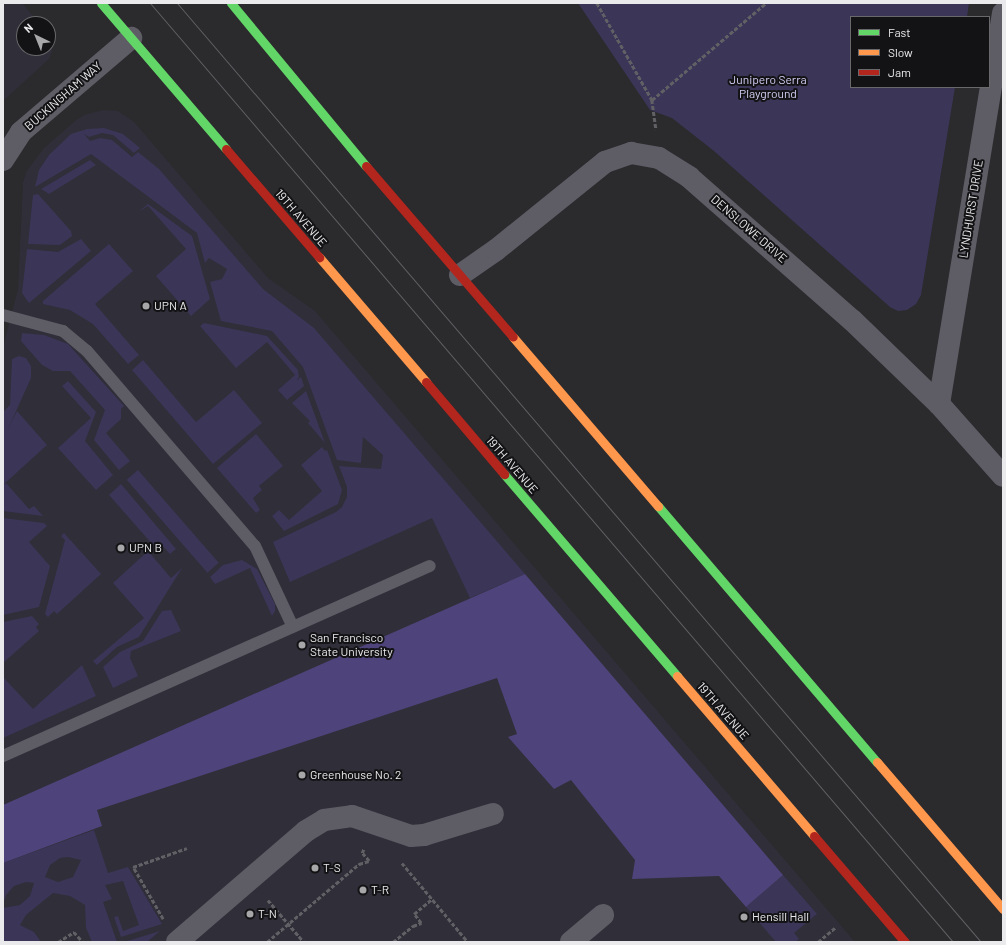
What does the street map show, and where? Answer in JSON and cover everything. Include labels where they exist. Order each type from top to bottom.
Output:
[{"type":"highway","name":"19TH AVENUE","points":[[101,3],[905,942]]},
{"type":"highway","points":[[231,3],[460,275],[1003,909]]},
{"type":"street","name":"LYNDHURST DRIVE","points":[[939,404],[1003,13]]},
{"type":"street","name":"BUCKINGHAM WAY","points":[[3,160],[21,132],[131,38]]},
{"type":"street","name":"DENSLOWE DRIVE","points":[[460,275],[496,250],[605,162],[631,153],[659,158],[689,178],[770,246],[873,340],[939,404],[1003,476]]},
{"type":"street","points":[[172,933],[306,830],[324,820],[352,816],[411,836],[424,835],[493,814]]},
{"type":"street","points":[[572,942],[603,915]]},
{"type":"lane","points":[[3,315],[64,331],[87,350],[255,546],[293,626]]},
{"type":"lane","points":[[3,756],[430,566]]},
{"type":"path","points":[[597,3],[652,100],[659,158]]},
{"type":"path","points":[[652,100],[766,3]]},
{"type":"path","points":[[172,933],[133,867],[187,848]]},
{"type":"path","points":[[267,942],[359,864],[369,861],[363,855]]},
{"type":"path","points":[[396,856],[468,942]]},
{"type":"path","points":[[264,899],[269,901],[304,942]]},
{"type":"path","points":[[394,942],[413,926],[421,922],[414,914],[432,899]]},
{"type":"path","points":[[818,942],[836,927]]},
{"type":"path","points":[[58,942],[74,932],[83,942]]},
{"type":"shaded area","points":[[3,3],[22,3],[33,16],[16,16],[16,56],[50,56],[49,59],[3,101]]},
{"type":"shaded area","name":"San Francisco State University","points":[[103,110],[118,111],[134,122],[268,278],[315,311],[855,942],[3,942],[3,347],[18,289],[23,183],[26,172],[44,148],[75,121],[84,115]]},
{"type":"shaded area","points":[[525,574],[783,875],[746,907],[719,876],[632,879],[635,860],[571,780],[554,789],[508,737],[517,734],[497,678],[97,810],[102,826],[3,863],[3,805]]},
{"type":"green space","name":"Junipero Serra Playground","points":[[578,3],[969,3],[967,16],[850,16],[850,88],[955,88],[921,295],[916,304],[907,310],[898,311],[890,307],[714,151],[672,118],[650,110]]},
{"type":"green space","points":[[104,128],[123,134],[140,148],[134,153],[113,135],[102,133],[89,137],[84,134],[90,141],[100,138],[112,140],[132,157],[138,152],[159,169],[263,289],[314,328],[525,574],[470,598],[432,518],[290,582],[273,542],[336,512],[342,507],[347,497],[347,487],[339,466],[381,469],[383,455],[363,437],[361,463],[337,460],[303,367],[272,331],[221,321],[210,282],[222,279],[227,269],[209,258],[205,263],[197,233],[91,154],[35,187],[39,170],[49,155],[71,134],[87,129]]},
{"type":"green space","points":[[90,160],[96,165],[49,194],[41,189]]},
{"type":"green space","points":[[38,194],[71,231],[72,236],[60,245],[28,244],[33,195]]},
{"type":"green space","points":[[148,204],[192,236],[210,299],[191,316],[156,276],[186,249],[148,206],[138,212]]},
{"type":"green space","points":[[81,239],[91,251],[29,303],[22,293],[27,249],[58,252]]},
{"type":"green space","points":[[109,244],[133,271],[95,304],[139,355],[128,364],[93,324],[70,310],[43,304],[43,301]]},
{"type":"green space","points":[[204,323],[267,336],[298,370],[299,377],[296,381],[301,377],[304,386],[287,400],[278,390],[295,375],[267,342],[236,368],[200,326]]},
{"type":"green space","points":[[22,333],[44,335],[68,344],[124,406],[121,409],[121,419],[106,433],[130,461],[119,470],[94,440],[105,410],[70,371],[53,371],[42,365],[21,341]]},
{"type":"green space","points":[[19,356],[26,358],[31,366],[31,378],[8,429],[17,411],[47,445],[3,485],[3,412],[10,405],[12,359]]},
{"type":"green space","points":[[143,360],[196,422],[234,390],[262,423],[213,464],[132,370]]},
{"type":"green space","points":[[68,381],[96,412],[85,441],[113,475],[96,490],[58,448],[91,418],[62,386]]},
{"type":"green space","points":[[306,391],[325,443],[308,423],[310,421],[292,403]]},
{"type":"green space","points":[[256,434],[283,466],[259,486],[262,490],[253,498],[260,510],[256,513],[217,468]]},
{"type":"green space","points":[[322,447],[325,451],[327,450],[342,490],[338,504],[284,531],[272,516],[279,510],[289,520],[322,491],[301,465]]},
{"type":"green space","points":[[138,470],[219,563],[207,573],[127,480]]},
{"type":"green space","points":[[6,483],[29,509],[34,506],[43,516],[3,511],[3,486]]},
{"type":"green space","points":[[121,484],[176,549],[170,554],[158,541],[153,545],[109,495]]},
{"type":"green space","points":[[3,518],[44,523],[47,526],[29,542],[50,566],[39,607],[3,615]]},
{"type":"green space","points":[[64,533],[101,574],[57,614],[54,611],[48,617],[45,614],[65,540],[61,536]]},
{"type":"green space","points":[[148,551],[171,578],[182,568],[139,637],[117,647],[97,665],[93,661],[144,618],[113,583]]},
{"type":"green space","points":[[242,560],[257,569],[275,604],[275,611],[272,616],[250,568],[215,584],[210,577],[223,565]]},
{"type":"green space","points":[[171,610],[181,631],[131,651],[130,658],[138,676],[113,688],[103,667],[120,652],[143,641],[162,611]]},
{"type":"green space","points":[[32,616],[39,624],[36,627],[39,631],[3,663],[3,622]]},
{"type":"green space","points":[[82,665],[96,696],[3,738],[3,677],[33,709]]},
{"type":"green space","points":[[94,830],[108,873],[128,867],[162,924],[121,937],[114,917],[118,916],[123,931],[139,925],[123,881],[105,885],[112,899],[103,902],[117,942],[92,942],[86,928],[85,905],[70,896],[53,893],[26,915],[20,925],[34,932],[41,942],[3,942],[3,908],[20,905],[30,896],[34,883],[26,882],[14,886],[6,895],[3,904],[3,863]],"holes":[[[68,857],[81,860],[73,877],[58,882],[45,877],[50,865],[60,858]]]},
{"type":"green space","points":[[783,875],[817,914],[794,933],[799,939],[795,942],[776,942],[746,907]]},
{"type":"green space","points":[[160,931],[147,942],[124,942]]},
{"type":"tram line","points":[[150,3],[953,942]]},
{"type":"tram line","points":[[177,3],[981,942]]},
{"type":"traffic: fast","points":[[101,3],[226,149]]},
{"type":"traffic: fast","points":[[231,3],[366,166]]},
{"type":"traffic: fast","points":[[504,474],[677,676]]},
{"type":"traffic: fast","points":[[658,506],[877,762]]},
{"type":"traffic: slow","points":[[319,257],[426,382]]},
{"type":"traffic: slow","points":[[513,337],[658,506]]},
{"type":"traffic: slow","points":[[677,676],[814,836]]},
{"type":"traffic: slow","points":[[877,762],[1003,909]]},
{"type":"traffic: jam","points":[[226,149],[319,257]]},
{"type":"traffic: jam","points":[[366,166],[513,337]]},
{"type":"traffic: jam","points":[[426,382],[504,474]]},
{"type":"traffic: jam","points":[[814,836],[905,942]]},
{"type":"place","name":"UPN A","points":[[146,306]]},
{"type":"place","name":"UPN B","points":[[121,548]]},
{"type":"place","name":"San Francisco State University","points":[[302,645]]},
{"type":"place","name":"Greenhouse No. 2","points":[[302,775]]},
{"type":"place","name":"T-S","points":[[315,868]]},
{"type":"place","name":"T-R","points":[[363,890]]},
{"type":"place","name":"T-N","points":[[250,914]]},
{"type":"place","name":"Hensill Hall","points":[[744,917]]}]
